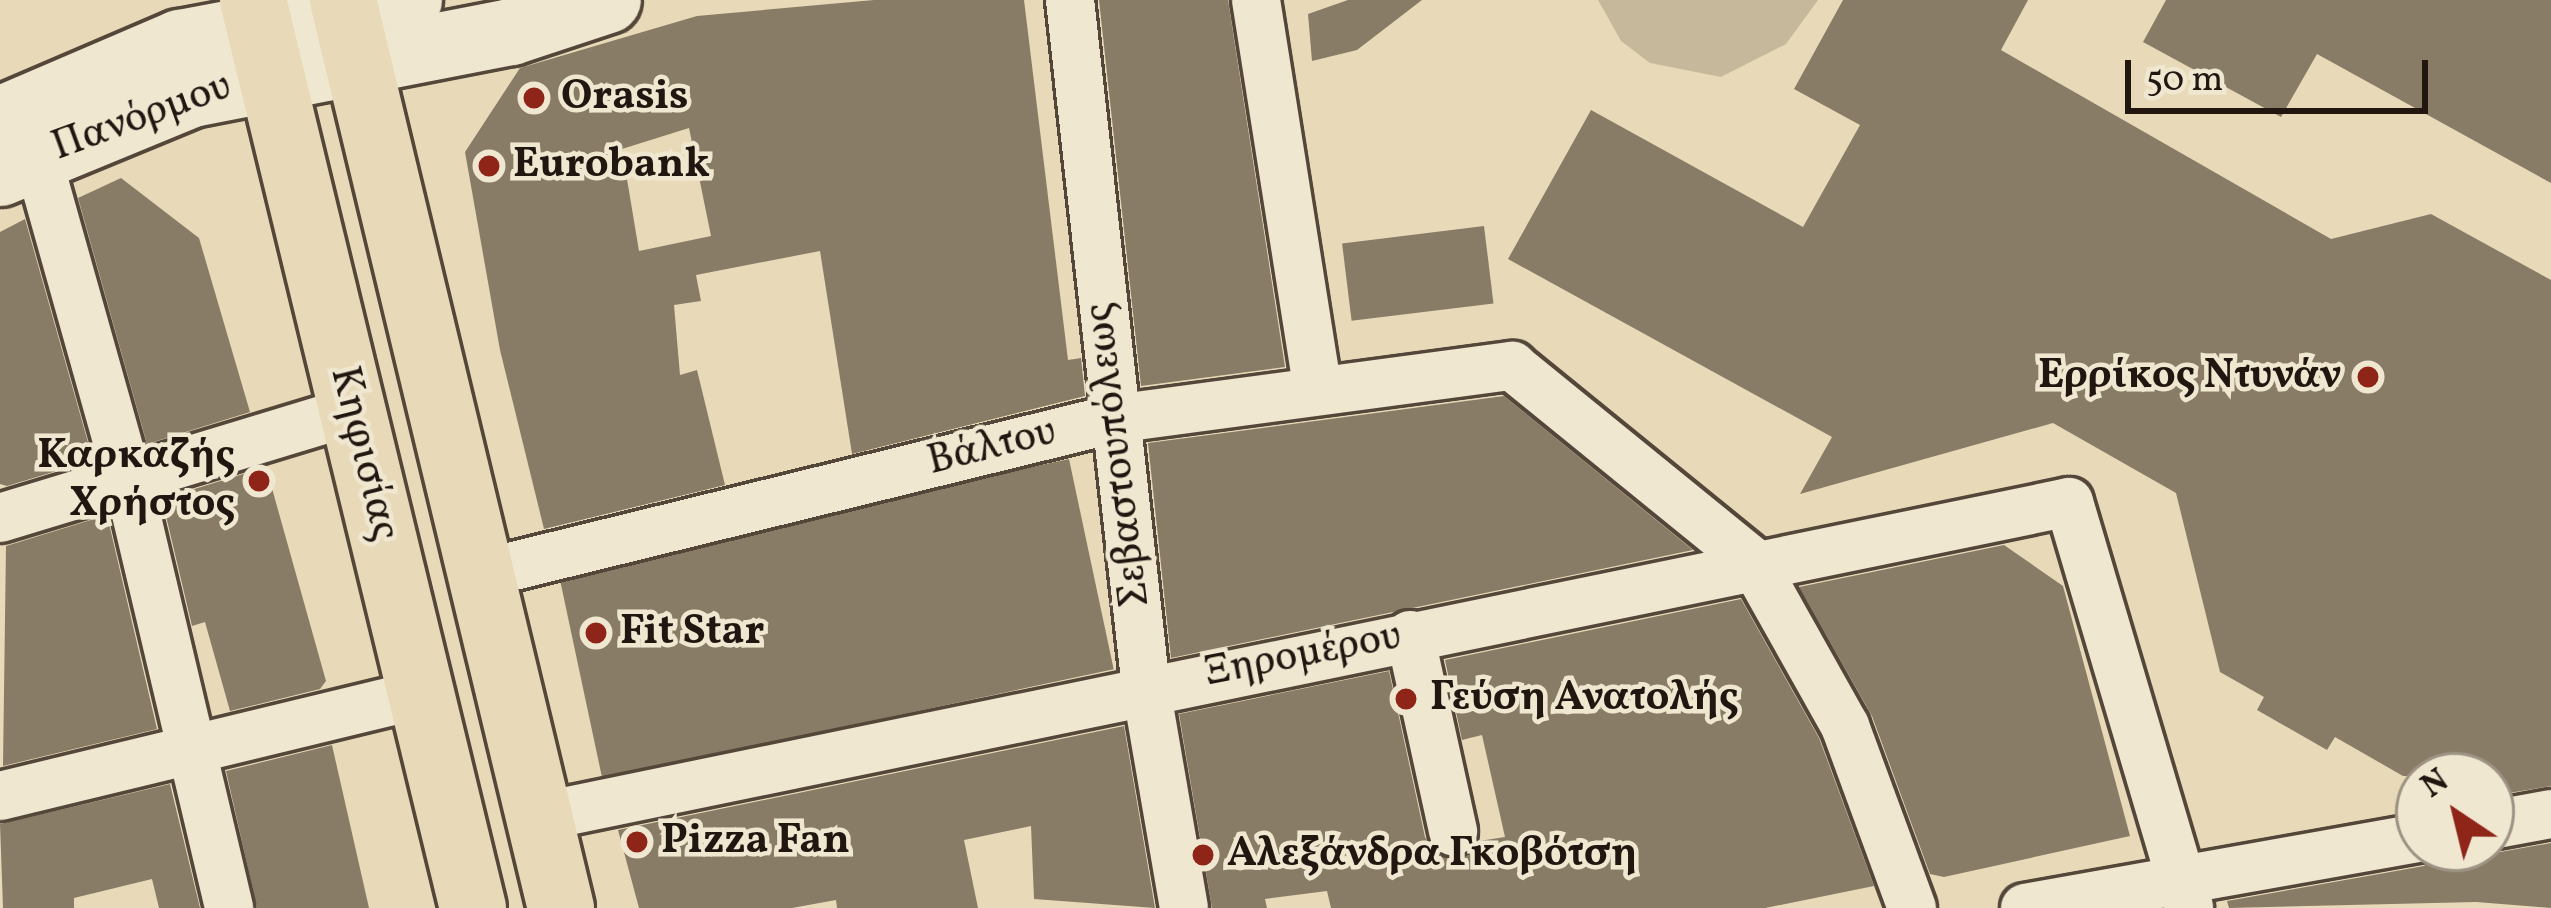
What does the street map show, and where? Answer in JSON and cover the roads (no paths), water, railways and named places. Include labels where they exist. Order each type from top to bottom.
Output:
[{"type":"main road","name":"Κηφισίας","points":[[348,22],[561,908]]},
{"type":"main road","name":"Κηφισίας","points":[[262,34],[472,908]]},
{"type":"street","points":[[348,22],[409,0]]},
{"type":"street","points":[[348,22],[511,32],[608,0]]},
{"type":"street","name":"Σεβαστουπόλεως","points":[[1070,0],[1146,688],[1184,908]]},
{"type":"street","points":[[1256,0],[1317,386]]},
{"type":"street","name":"Πανόρμου","points":[[12,150],[191,94],[262,34],[348,22]]},
{"type":"street","points":[[12,150],[128,480],[230,908]]},
{"type":"street","name":"Βάλτου","points":[[481,574],[1113,418],[1317,386],[1512,366],[1753,562]]},
{"type":"street","points":[[0,518],[353,411]]},
{"type":"street","name":"Ξηρομέρου","points":[[539,817],[1753,562],[2069,502],[2186,895]]},
{"type":"street","points":[[1753,562],[1845,725],[1912,908]]},
{"type":"street","points":[[1410,635],[1453,831]]},
{"type":"street","points":[[0,796],[421,694]]},
{"type":"street","points":[[2515,821],[2551,814]]},
{"type":"street","points":[[2025,908],[2186,895],[2395,844]]},
{"type":"place","name":"Orasis","points":[[534,98]]},
{"type":"place","name":"Eurobank","points":[[489,166]]},
{"type":"place","name":"Ερρίκος Ντυνάν","points":[[2368,377]]},
{"type":"place","name":"Καρκαζής Χρήστος","points":[[259,481]]},
{"type":"place","name":"Fit Star","points":[[596,633]]},
{"type":"place","name":"Γεύση Ανατολής","points":[[1406,699]]},
{"type":"place","name":"Pizza Fan","points":[[637,842]]},
{"type":"place","name":"Αλεξάνδρα Γκοβότση","points":[[1203,855]]}]
